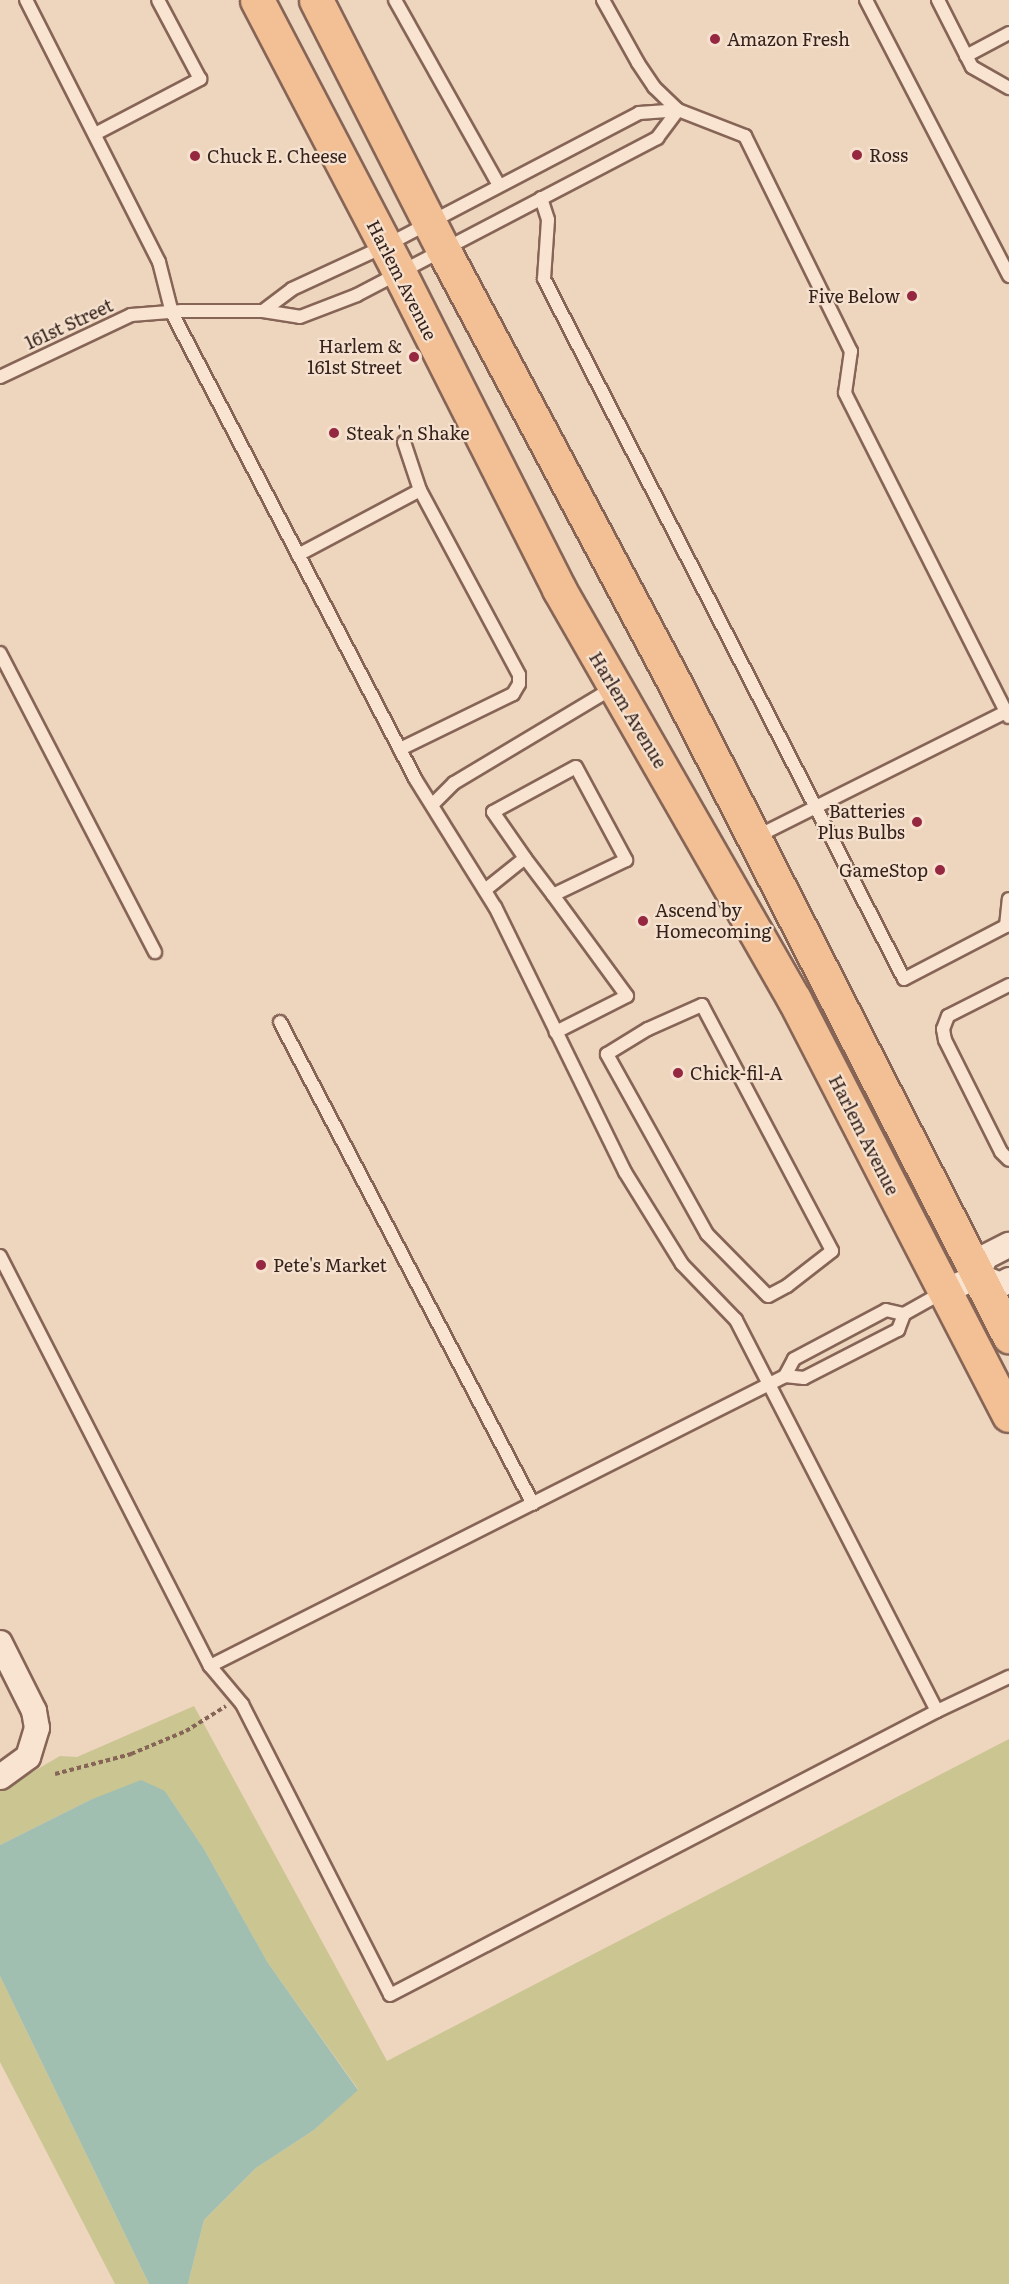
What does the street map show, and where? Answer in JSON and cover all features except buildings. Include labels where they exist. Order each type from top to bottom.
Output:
[{"type":"main road","name":"Harlem Avenue","points":[[257,0],[400,274],[559,589],[794,999],[1009,1415]]},
{"type":"main road","name":"Harlem Avenue","points":[[316,0],[429,223],[671,676],[753,838],[993,1278],[1009,1336]]},
{"type":"street","points":[[945,1291],[993,1278],[985,1257],[1009,1245]]},
{"type":"street","points":[[0,1643],[34,1711],[37,1728],[27,1757],[0,1777]]},
{"type":"lane","points":[[26,0],[159,262],[172,313],[416,780],[485,890],[625,1172],[682,1264],[736,1320],[937,1711]]},
{"type":"lane","points":[[95,134],[200,79],[158,0]]},
{"type":"lane","points":[[395,0],[499,185]]},
{"type":"lane","points":[[603,0],[654,87],[678,110],[745,136],[850,351],[845,393],[1008,715],[753,838]]},
{"type":"lane","points":[[867,0],[1009,276]]},
{"type":"lane","points":[[938,0],[972,67],[1009,88]]},
{"type":"lane","points":[[966,56],[1009,33]]},
{"type":"lane","points":[[263,311],[292,289],[385,246],[639,113],[678,110]]},
{"type":"lane","name":"161st Street","points":[[0,377],[131,315],[263,311],[300,317],[400,274],[657,138],[678,110]]},
{"type":"lane","points":[[541,198],[548,220],[544,279],[904,979],[1006,926],[1009,899]]},
{"type":"lane","points":[[400,749],[513,694],[519,684],[519,675],[420,490],[404,441]]},
{"type":"lane","points":[[298,555],[420,490]]},
{"type":"lane","points":[[0,653],[155,952]]},
{"type":"lane","points":[[433,804],[454,783],[614,688]]},
{"type":"lane","points":[[553,896],[626,860],[576,766],[493,812],[525,858],[553,896],[627,996],[555,1032]]},
{"type":"lane","points":[[485,890],[525,858]]},
{"type":"lane","points":[[1009,985],[948,1016],[943,1029],[945,1040],[996,1142],[1009,1160]]},
{"type":"lane","points":[[702,1005],[832,1251],[787,1286],[768,1296],[707,1234],[660,1153],[607,1054],[648,1029],[702,1005]]},
{"type":"lane","points":[[280,1022],[533,1504]]},
{"type":"lane","points":[[0,1256],[210,1666],[237,1698],[390,1995],[937,1711],[1009,1677]]},
{"type":"lane","points":[[210,1666],[785,1376],[804,1378],[898,1330],[904,1314],[945,1291]]},
{"type":"lane","points":[[785,1376],[794,1359],[886,1310],[904,1314]]},
{"type":"path","points":[[55,1774],[131,1754],[186,1731],[237,1698]]},
{"type":"shaded area","points":[[194,1706],[387,2061],[1009,1739],[1009,2284],[188,2284],[204,2220],[256,2168],[314,2130],[358,2089],[268,1963],[204,1849],[165,1791],[90,1800],[0,1845],[0,1791],[60,1756],[77,1757]]},
{"type":"shaded area","points":[[141,1780],[165,1791],[204,1849],[268,1963],[358,2090],[314,2130],[256,2168],[204,2220],[188,2284],[149,2284],[0,1976],[0,1845],[90,1800]]},
{"type":"shaded area","points":[[0,1976],[149,2284],[115,2284],[0,2062]]},
{"type":"place","name":"Amazon Fresh","points":[[715,39]]},
{"type":"place","name":"Ross","points":[[857,155]]},
{"type":"place","name":"Chuck E. Cheese","points":[[195,156]]},
{"type":"place","name":"Five Below","points":[[912,296]]},
{"type":"place","name":"Harlem & 161st Street","points":[[414,357]]},
{"type":"place","name":"Steak 'n Shake","points":[[334,433]]},
{"type":"place","name":"Batteries Plus Bulbs","points":[[917,822]]},
{"type":"place","name":"GameStop","points":[[940,870]]},
{"type":"place","name":"Ascend by Homecoming","points":[[643,921]]},
{"type":"place","name":"Chick-fil-A","points":[[678,1073]]},
{"type":"place","name":"Pete's Market","points":[[261,1265]]}]
